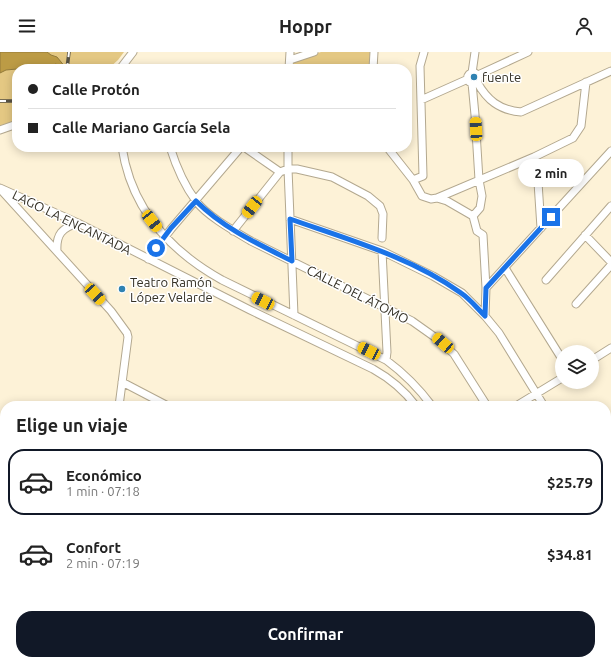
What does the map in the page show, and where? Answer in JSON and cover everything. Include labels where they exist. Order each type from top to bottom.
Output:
[{"type":"street","points":[[124,64],[133,52]]},
{"type":"street","points":[[290,52],[290,64]]},
{"type":"street","points":[[290,60],[314,52]]},
{"type":"street","points":[[373,64],[374,52]]},
{"type":"street","points":[[413,180],[423,176],[420,66],[424,52]]},
{"type":"street","points":[[473,216],[480,208],[482,196],[479,180],[474,78],[475,52]]},
{"type":"street","points":[[421,100],[474,78],[528,52]]},
{"type":"street","points":[[474,78],[484,95],[499,106],[521,112],[611,71]]},
{"type":"street","points":[[391,152],[413,180],[422,196],[431,199],[437,198],[534,157],[573,138],[581,126],[586,82]]},
{"type":"street","points":[[0,130],[12,126]]},
{"type":"street","points":[[486,288],[506,268],[611,151]]},
{"type":"street","points":[[123,152],[130,178],[136,193],[152,221],[164,237],[197,266],[274,306],[386,360],[403,372],[428,401]]},
{"type":"street","name":"CALLE DEL ÁTOMO","points":[[172,152],[179,172],[196,201],[214,216],[233,231],[385,306],[412,321],[447,347],[467,374],[484,401]]},
{"type":"street","points":[[148,259],[164,237],[238,152]]},
{"type":"street","points":[[250,152],[280,172]]},
{"type":"street","points":[[288,152],[294,315]]},
{"type":"street","points":[[534,157],[537,167],[541,228]]},
{"type":"street","points":[[233,231],[280,172],[288,169],[297,169],[332,177],[368,196],[380,206],[383,214],[382,238]]},
{"type":"street","points":[[0,188],[111,311],[127,333],[128,337],[120,401]]},
{"type":"street","name":"LAGO LA ENCANTADA","points":[[0,188],[78,223],[386,376],[404,391],[412,401]]},
{"type":"street","points":[[437,198],[447,201],[473,216],[477,231],[483,235],[486,288],[485,316]]},
{"type":"street","points":[[546,280],[611,206]]},
{"type":"street","points":[[290,219],[382,251],[433,276],[462,293],[485,316],[499,334],[541,401]]},
{"type":"street","points":[[56,251],[57,239],[61,233],[69,226],[78,223]]},
{"type":"street","points":[[585,235],[611,262]]},
{"type":"street","points":[[382,251],[387,352],[386,360]]},
{"type":"street","points":[[576,304],[611,265]]},
{"type":"street","points":[[506,268],[555,348]]},
{"type":"street","points":[[268,318],[274,306]]},
{"type":"street","points":[[599,356],[611,348]]},
{"type":"street","points":[[122,382],[158,401]]},
{"type":"street","points":[[524,401],[555,382]]},
{"type":"shaded area","points":[[0,52],[124,52],[114,64],[12,64],[12,122],[0,127]]},
{"type":"shaded area","points":[[0,52],[47,52],[57,57],[63,64],[12,64],[12,69],[0,73]]},
{"type":"shaded area","points":[[321,52],[373,52],[373,64],[292,64],[292,62]]},
{"type":"railway","points":[[68,64],[69,52]]},
{"type":"railway","points":[[0,101],[12,101]]},
{"type":"place","name":"fuente","points":[[474,77]]},
{"type":"place","name":"Teatro Ramón López Velarde","points":[[122,289]]},
{"type":"route","points":[[156,248],[171,228],[196,201],[233,231],[292,261],[290,219],[382,251],[433,276],[462,293],[485,316],[486,288],[506,268],[551,217]]}]
